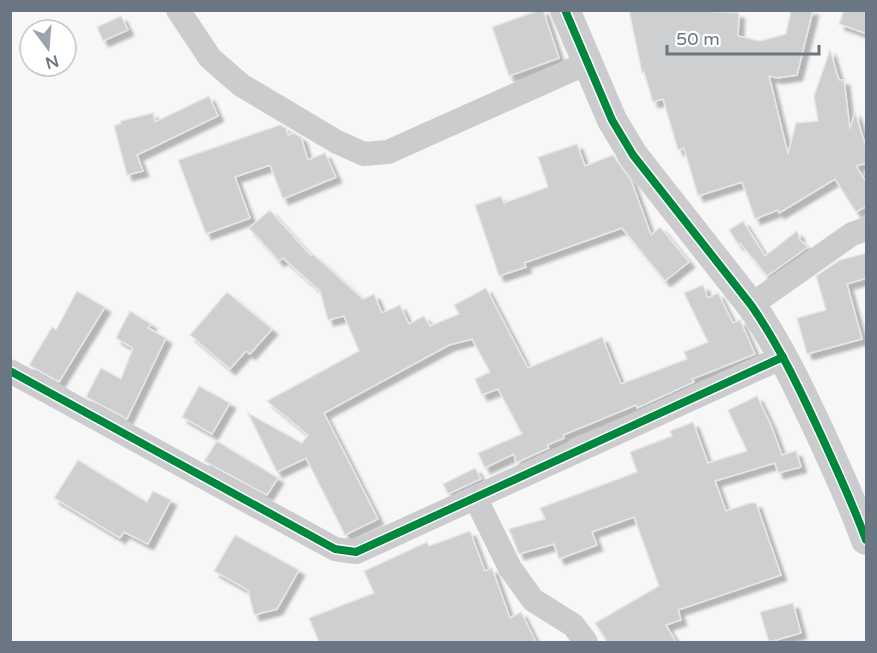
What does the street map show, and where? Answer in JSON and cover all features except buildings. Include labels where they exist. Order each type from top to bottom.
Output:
[{"type":"street","points":[[178,10],[210,58],[241,85],[337,142],[364,153],[388,152],[587,63]]},
{"type":"street","points":[[565,10],[612,120],[633,155],[767,328],[848,493],[867,540]]},
{"type":"street","points":[[751,305],[852,234],[867,229]]},
{"type":"street","points":[[10,370],[335,549],[356,552],[783,357]]},
{"type":"street","points":[[476,499],[510,568],[533,600],[573,625],[586,642]]},
{"type":"cycle path","points":[[565,10],[612,120],[633,155],[751,305],[780,352],[827,448],[866,540]]},
{"type":"cycle path","points":[[10,371],[335,549],[356,552],[783,357]]}]
